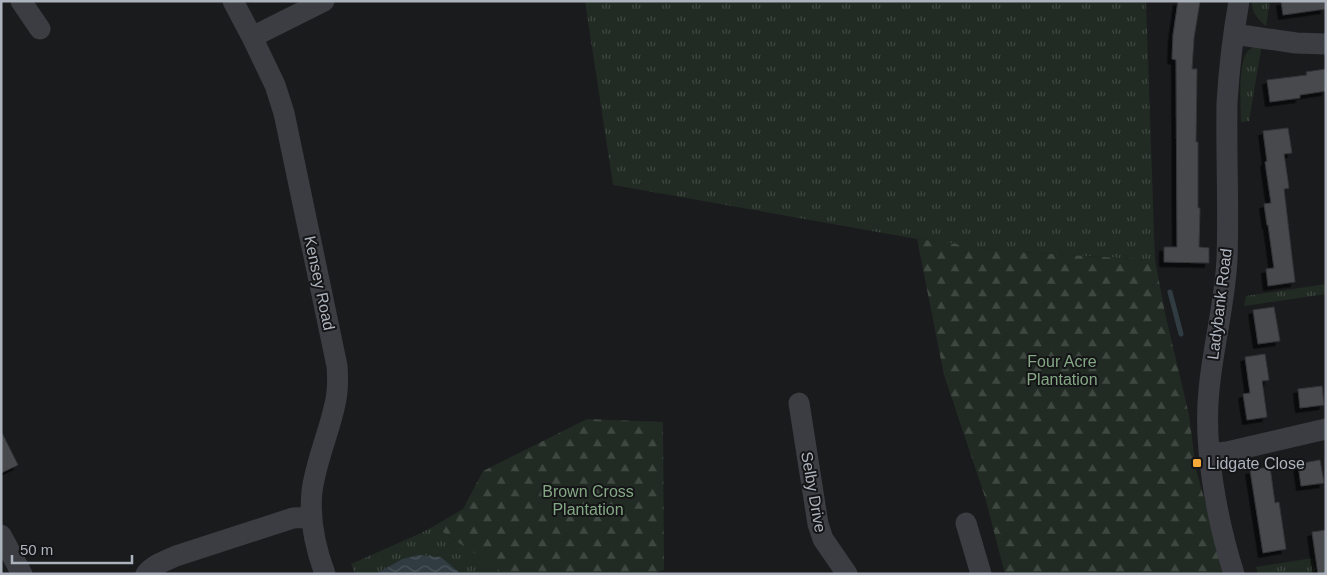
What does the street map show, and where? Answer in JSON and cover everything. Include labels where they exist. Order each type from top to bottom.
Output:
[{"type":"street","name":"Kensey Road","points":[[233,1],[275,85],[284,113],[337,366],[338,384],[335,405],[315,476],[312,497],[311,517],[314,540],[325,574]]},
{"type":"street","points":[[252,37],[324,1]]},
{"type":"street","name":"Ladybank Road","points":[[1234,574],[1226,548],[1216,500],[1210,454],[1209,393],[1227,259],[1228,103],[1230,69],[1239,1]]},
{"type":"street","points":[[28,4],[40,29]]},
{"type":"street","points":[[1234,34],[1296,43],[1326,44]]},
{"type":"street","name":"Selby Drive","points":[[799,403],[818,524],[823,540],[847,574]]},
{"type":"street","points":[[1210,454],[1227,452],[1326,429]]},
{"type":"street","points":[[146,574],[155,566],[176,556],[293,518],[311,517]]},
{"type":"street","points":[[966,523],[981,574]]},
{"type":"street","points":[[1,535],[22,574]]},
{"type":"green space","points":[[585,1],[1146,1],[1155,260],[1018,252],[917,239],[613,185]]},
{"type":"green space","points":[[1252,1],[1270,1],[1266,26],[1256,15]]},
{"type":"green space","points":[[1258,44],[1262,44],[1249,121],[1241,122],[1240,87],[1243,60],[1248,51]]},
{"type":"green space","name":"Four Acre Plantation","points":[[917,239],[1018,252],[1155,260],[1165,313],[1189,415],[1196,470],[1226,574],[1005,574],[985,497],[944,375]]},
{"type":"green space","points":[[1326,284],[1326,294],[1244,306],[1246,296]]},
{"type":"green space","name":"Brown Cross Plantation","points":[[587,419],[663,422],[664,570],[651,574],[505,574],[434,526],[463,509],[483,471]]},
{"type":"green space","points":[[434,526],[505,574],[461,574],[441,557],[418,555],[402,559],[375,574],[355,574],[351,564]]},
{"type":"green space","points":[[1313,558],[1316,574],[1258,574],[1256,567]]},
{"type":"water","points":[[418,555],[441,557],[461,574],[375,574],[402,559]]},
{"type":"building","points":[[1178,1],[1200,1],[1194,38],[1192,69],[1197,69],[1196,142],[1198,142],[1198,208],[1200,208],[1199,247],[1209,248],[1209,263],[1164,262],[1164,247],[1177,247],[1176,60],[1172,59]]},
{"type":"building","points":[[1281,1],[1324,1],[1325,9],[1283,15]]},
{"type":"building","points":[[1326,69],[1326,91],[1300,95],[1300,98],[1270,102],[1267,80],[1307,75],[1306,72]]},
{"type":"building","points":[[1288,128],[1292,153],[1284,154],[1289,188],[1284,189],[1295,282],[1268,286],[1266,269],[1274,268],[1264,204],[1271,203],[1263,131]]},
{"type":"building","points":[[1274,307],[1280,341],[1258,344],[1253,310]]},
{"type":"building","points":[[1265,354],[1269,380],[1262,381],[1267,417],[1247,420],[1243,394],[1250,393],[1245,357]]},
{"type":"building","points":[[1322,386],[1324,405],[1300,408],[1298,389]]},
{"type":"building","points":[[1,431],[18,465],[1,473]]},
{"type":"building","points":[[1320,460],[1324,483],[1301,486],[1298,464]]},
{"type":"building","points":[[1270,467],[1275,503],[1279,502],[1286,549],[1263,553],[1250,470]]},
{"type":"building","points":[[1326,530],[1326,574],[1318,574],[1312,532]]},
{"type":"waterway","points":[[1170,292],[1181,334]]},
{"type":"place","name":"Lidgate Close","points":[[1197,463]]}]
